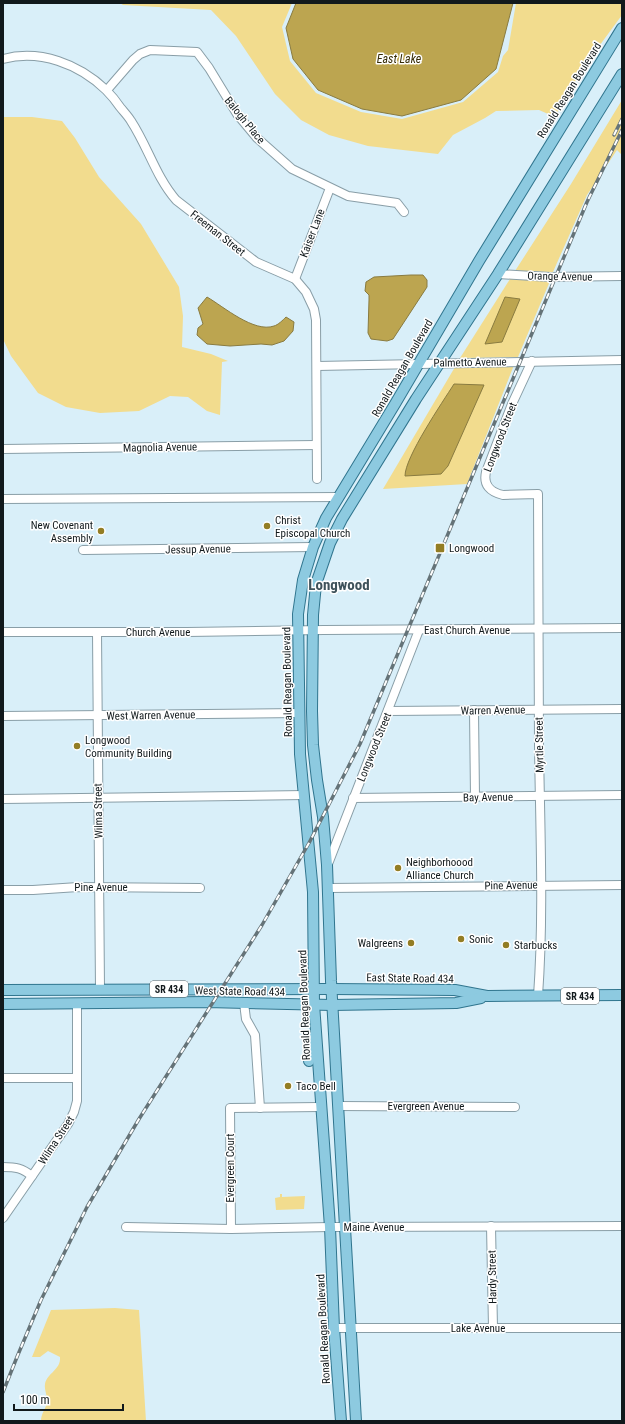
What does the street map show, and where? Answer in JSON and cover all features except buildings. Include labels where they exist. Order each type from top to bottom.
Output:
[{"type":"main road","name":"Ronald Reagan Boulevard","points":[[341,1421],[334,1328],[330,1227],[320,1107],[314,1004],[313,892],[304,795],[299,713],[298,614],[306,567],[326,518],[479,261],[622,28]]},
{"type":"main road","points":[[356,1421],[332,1005],[329,888],[323,817],[316,780],[313,745],[312,630],[315,595],[322,562],[336,529],[416,399],[498,274],[622,74]]},
{"type":"main road","points":[[339,497],[352,502]]},
{"type":"main road","name":"West State Road 434","points":[[3,990],[332,989]]},
{"type":"main road","name":"East State Road 434","points":[[332,989],[455,990],[487,996],[622,995]]},
{"type":"main road","name":"East State Road 434","points":[[332,1005],[456,1002],[487,996]]},
{"type":"main road","name":"West State Road 434","points":[[3,1004],[244,1003],[332,1005]]},
{"type":"main road","points":[[309,1061],[310,1041],[316,1034]]},
{"type":"street","name":"Balogh Place","points":[[107,90],[140,54],[150,50],[197,52],[209,68],[237,114],[257,138],[292,169],[348,196],[397,203],[404,212]]},
{"type":"street","name":"Freeman Street","points":[[3,59],[16,56],[50,58],[86,74],[107,90],[131,121],[166,188],[176,200],[256,262],[295,278]]},
{"type":"street","name":"Kaiser Lane","points":[[295,278],[330,188]]},
{"type":"street","name":"Orange Avenue","points":[[498,274],[550,277],[622,276]]},
{"type":"street","points":[[295,278],[306,292],[314,309],[316,320],[317,479]]},
{"type":"street","name":"Palmetto Avenue","points":[[317,366],[622,360]]},
{"type":"street","name":"Longwood Street","points":[[532,361],[510,411],[486,472],[485,480],[488,487],[498,494],[538,494]]},
{"type":"street","name":"Magnolia Avenue","points":[[3,449],[316,446]]},
{"type":"street","name":"Myrtle Street","points":[[538,494],[538,710],[541,885],[541,950],[538,996]]},
{"type":"street","points":[[3,499],[339,497]]},
{"type":"street","name":"Jessup Avenue","points":[[83,550],[313,548]]},
{"type":"street","name":"East Church Avenue","points":[[312,630],[622,628]]},
{"type":"street","name":"Church Avenue","points":[[3,632],[312,630]]},
{"type":"street","name":"Longwood Street","points":[[327,865],[419,630]]},
{"type":"street","name":"Wilma Street","points":[[97,632],[100,989]]},
{"type":"street","name":"Warren Avenue","points":[[388,711],[622,709]]},
{"type":"street","points":[[474,710],[475,797]]},
{"type":"street","name":"West Warren Avenue","points":[[3,716],[299,713]]},
{"type":"street","points":[[3,799],[304,795]]},
{"type":"street","name":"Bay Avenue","points":[[353,798],[622,795]]},
{"type":"street","name":"Pine Avenue","points":[[329,888],[622,884]]},
{"type":"street","name":"Pine Avenue","points":[[3,890],[78,887],[200,888]]},
{"type":"street","name":"Wilma Street","points":[[3,1218],[68,1124],[74,1112],[77,1101],[77,1003]]},
{"type":"street","points":[[244,1003],[246,1019],[255,1035],[260,1108],[320,1107]]},
{"type":"street","points":[[3,1078],[76,1078]]},
{"type":"street","name":"Evergreen Avenue","points":[[338,1106],[514,1106]]},
{"type":"street","name":"Evergreen Court","points":[[231,1229],[230,1108],[260,1108]]},
{"type":"street","points":[[3,1167],[15,1167],[24,1170],[32,1176]]},
{"type":"street","name":"Hardy Street","points":[[491,1226],[493,1328]]},
{"type":"street","name":"Maine Avenue","points":[[126,1227],[231,1229],[330,1227],[622,1226]]},
{"type":"street","name":"Lake Avenue","points":[[334,1328],[622,1328]]},
{"type":"shaded area","points":[[120,3],[292,3],[282,27],[290,61],[316,93],[361,112],[402,119],[463,102],[498,72],[503,56],[508,50],[516,3],[622,3],[622,15],[583,68],[555,117],[539,110],[496,111],[453,135],[438,154],[368,146],[329,135],[301,120],[275,94],[236,36],[211,10],[123,5]]},
{"type":"shaded area","points":[[622,100],[622,155],[617,150],[587,195],[553,272],[515,271],[571,184]]},
{"type":"shaded area","points":[[3,117],[32,117],[62,121],[75,138],[99,177],[141,224],[179,287],[183,316],[182,347],[211,354],[228,361],[222,362],[220,415],[207,411],[188,397],[170,396],[139,411],[100,413],[66,407],[38,393],[11,356],[3,339]]},
{"type":"shaded area","points":[[510,279],[550,281],[518,357],[460,358]]},
{"type":"shaded area","points":[[514,365],[467,484],[383,489],[455,367]]},
{"type":"shaded area","points":[[280,1194],[282,1194],[282,1197],[305,1196],[304,1209],[276,1210],[275,1198],[280,1197]]},
{"type":"shaded area","points":[[115,1308],[139,1310],[146,1421],[41,1421],[42,1414],[47,1403],[45,1389],[46,1380],[58,1365],[60,1357],[48,1351],[40,1357],[32,1357],[51,1310]]},
{"type":"water","name":"East Lake","points":[[296,3],[513,3],[496,69],[461,100],[402,116],[362,109],[318,90],[293,59],[286,28]]},
{"type":"water","points":[[423,275],[427,280],[427,287],[393,339],[387,341],[371,339],[368,333],[369,295],[365,291],[366,282],[374,277]]},
{"type":"water","points":[[207,297],[239,318],[257,326],[274,326],[279,324],[286,317],[294,322],[293,331],[284,341],[272,345],[261,344],[230,346],[207,344],[197,335],[198,328],[203,324],[198,308]]},
{"type":"water","points":[[505,297],[520,299],[502,342],[485,344]]},
{"type":"water","points":[[454,384],[484,385],[448,466],[441,474],[405,476],[411,456],[417,444]]},
{"type":"railway","points":[[614,135],[622,119]]},
{"type":"railway","points":[[3,1392],[41,1300],[87,1207],[139,1119],[262,925],[309,843],[360,744],[587,202],[622,130]]},
{"type":"place","name":"Christ Episcopal Church","points":[[267,526]]},
{"type":"place","name":"New Covenant Assembly","points":[[101,531]]},
{"type":"place","name":"Longwood","points":[[440,548]]},
{"type":"place","name":"Longwood Community Building","points":[[77,746]]},
{"type":"place","name":"Neighborhoood Alliance Church","points":[[398,868]]},
{"type":"place","name":"Sonic","points":[[461,939]]},
{"type":"place","name":"Walgreens","points":[[411,943]]},
{"type":"place","name":"Starbucks","points":[[506,945]]},
{"type":"place","name":"Taco Bell","points":[[288,1086]]},
{"type":"district","name":"Longwood","points":[[339,585]]}]
